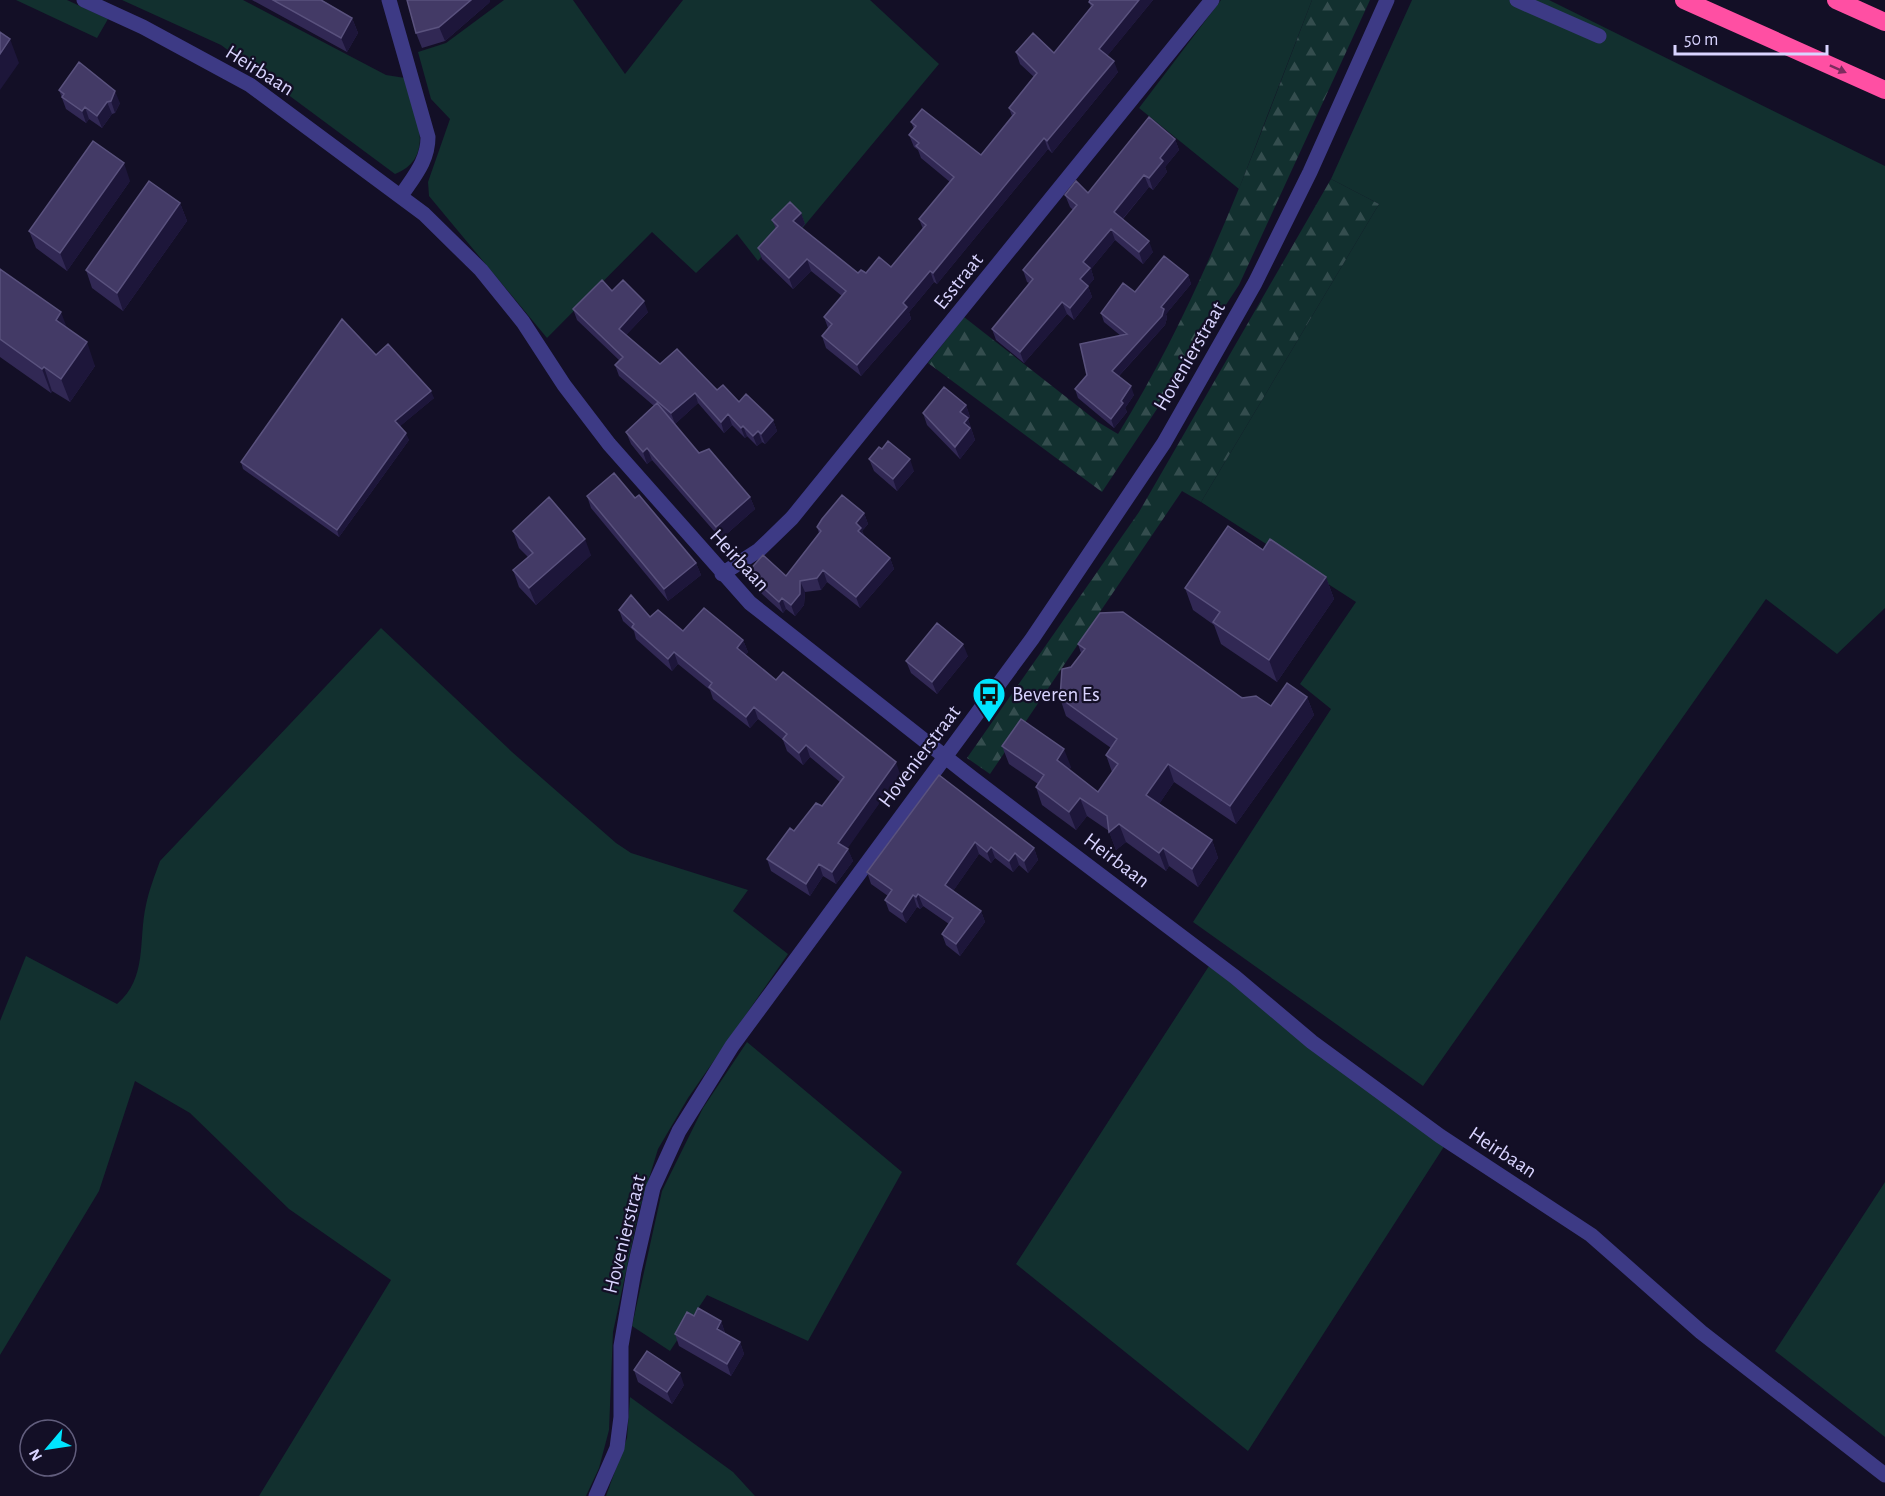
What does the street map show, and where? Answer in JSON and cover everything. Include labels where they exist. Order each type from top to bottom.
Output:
[{"type":"highway","points":[[1684,0],[1885,90]]},
{"type":"highway","points":[[1836,0],[1885,22]]},
{"type":"street","name":"Heirbaan","points":[[84,0],[143,27],[250,85],[424,214],[481,270],[523,322],[564,385],[609,444],[750,603],[798,643],[1235,977],[1312,1041],[1403,1109],[1591,1235],[1710,1339],[1885,1475]]},
{"type":"street","points":[[389,0],[428,137],[428,152],[423,164],[401,196]]},
{"type":"street","name":"Esstraat","points":[[722,574],[759,550],[792,518],[1212,0]]},
{"type":"street","name":"Hovenierstraat","points":[[596,1496],[617,1448],[621,1417],[621,1346],[634,1271],[654,1188],[679,1131],[732,1046],[1032,639],[1164,443],[1255,283],[1310,172],[1387,0]]},
{"type":"street","points":[[1517,0],[1599,36]]},
{"type":"green space","points":[[16,0],[67,0],[108,19],[97,38]]},
{"type":"green space","points":[[122,0],[243,0],[386,75],[405,78],[420,132],[416,156],[408,166],[395,174],[221,45]]},
{"type":"green space","points":[[504,0],[573,0],[625,74],[683,0],[870,0],[939,64],[795,237],[784,229],[758,261],[737,234],[696,273],[652,232],[547,338],[429,196],[428,182],[450,119],[431,99],[418,52],[446,43]]},
{"type":"green space","points":[[1221,0],[1312,0],[1239,189],[1139,108]]},
{"type":"green space","points":[[1312,0],[1370,0],[1239,285],[1102,492],[928,363],[964,317],[1098,422],[1118,434],[1176,330],[1201,276],[1248,167]]},
{"type":"green space","points":[[1412,0],[1549,0],[1885,166],[1885,608],[1837,654],[1766,599],[1423,1086],[1193,922],[1331,709],[1300,684],[1356,602],[1201,502],[1379,204],[1331,179]]},
{"type":"green space","points":[[1331,179],[1379,204],[1201,502],[1182,491],[990,774],[967,758],[1139,512]]},
{"type":"green space","points":[[381,628],[512,752],[616,843],[631,853],[748,890],[733,911],[788,954],[688,1098],[658,1149],[639,1211],[613,1332],[609,1430],[599,1468],[586,1496],[259,1496],[391,1280],[289,1209],[190,1113],[135,1081],[99,1191],[0,1355],[0,1021],[26,956],[117,1004],[127,994],[138,970],[146,905],[160,861]]},
{"type":"green space","points":[[1209,966],[1445,1145],[1248,1451],[1016,1264]]},
{"type":"green space","points":[[747,1042],[902,1172],[808,1341],[707,1295],[670,1351],[632,1326],[662,1191],[703,1108]]},
{"type":"green space","points":[[1885,1182],[1885,1437],[1775,1351]]},
{"type":"green space","points":[[630,1397],[733,1472],[755,1496],[606,1496],[627,1438]]},
{"type":"building","points":[[273,0],[321,0],[352,18],[341,38]]},
{"type":"building","points":[[407,0],[471,0],[439,27],[416,33]]},
{"type":"building","points":[[1090,0],[1139,0],[1099,49],[1114,61],[1047,141],[1044,138],[933,273],[930,271],[903,303],[907,307],[857,365],[822,336],[832,324],[824,317],[846,291],[807,259],[789,278],[758,248],[778,226],[772,220],[790,202],[801,213],[793,221],[858,273],[861,270],[866,273],[879,257],[891,267],[926,225],[919,219],[954,177],[916,146],[919,143],[909,135],[916,126],[911,122],[922,109],[981,155],[1015,113],[1009,108],[1037,73],[1016,52],[1033,33],[1054,53],[1093,5],[1089,2]]},
{"type":"building","points":[[0,32],[10,39],[0,54]]},
{"type":"building","points":[[79,62],[115,91],[111,101],[107,102],[97,116],[85,107],[82,111],[62,97],[64,94],[59,90]]},
{"type":"building","points":[[1149,117],[1175,139],[1160,158],[1163,161],[1149,178],[1144,175],[1114,212],[1149,241],[1139,252],[1111,229],[1083,262],[1090,268],[1080,279],[1088,286],[1070,308],[1062,302],[1020,352],[992,329],[1033,279],[1023,270],[1077,205],[1065,195],[1076,181],[1088,193]]},
{"type":"building","points":[[93,141],[124,163],[60,253],[29,231]]},
{"type":"building","points":[[149,181],[180,203],[117,293],[86,270]]},
{"type":"building","points":[[1164,256],[1188,275],[1161,307],[1164,309],[1162,316],[1112,371],[1131,386],[1121,401],[1123,403],[1111,419],[1075,389],[1087,375],[1080,344],[1127,334],[1101,313],[1123,283],[1135,292]]},
{"type":"building","points":[[0,269],[61,312],[56,320],[87,342],[61,379],[44,367],[42,369],[0,339]]},
{"type":"building","points":[[602,280],[612,291],[623,280],[644,301],[619,329],[660,364],[677,349],[717,390],[723,385],[739,402],[746,394],[773,420],[761,434],[758,431],[753,436],[743,426],[741,428],[728,414],[721,422],[695,393],[671,413],[615,365],[623,357],[573,309]]},
{"type":"building","points":[[342,319],[376,355],[388,344],[431,391],[395,421],[406,433],[337,530],[241,462]]},
{"type":"building","points":[[944,387],[966,405],[960,412],[968,418],[964,423],[970,428],[955,447],[923,413]]},
{"type":"building","points":[[657,403],[699,453],[709,449],[750,497],[716,527],[647,448],[643,452],[626,432]]},
{"type":"building","points":[[888,441],[910,459],[893,479],[869,459],[879,447],[882,449]]},
{"type":"building","points":[[614,473],[635,498],[639,495],[696,563],[664,589],[587,496]]},
{"type":"building","points":[[842,495],[864,513],[856,523],[861,528],[858,531],[890,558],[856,597],[823,570],[817,578],[800,581],[800,594],[791,605],[782,598],[779,602],[747,573],[763,555],[786,576],[821,531],[817,527]]},
{"type":"building","points":[[549,497],[585,539],[529,588],[513,570],[533,553],[513,531]]},
{"type":"building","points":[[1228,526],[1263,550],[1270,539],[1326,577],[1269,660],[1213,622],[1220,612],[1185,588]]},
{"type":"building","points":[[631,595],[650,617],[658,610],[683,631],[704,608],[743,640],[737,648],[776,680],[783,672],[896,762],[838,843],[848,849],[832,872],[819,864],[806,884],[767,859],[790,828],[794,831],[816,803],[822,806],[844,777],[806,745],[799,753],[783,739],[787,734],[754,707],[746,717],[709,687],[712,683],[674,652],[668,659],[632,627],[634,624],[619,610]]},
{"type":"building","points":[[1123,612],[1242,698],[1256,696],[1271,706],[1287,683],[1307,697],[1230,806],[1168,764],[1146,795],[1212,840],[1192,869],[1163,848],[1159,853],[1119,824],[1109,832],[1107,816],[1080,798],[1069,812],[1036,787],[1044,775],[1002,746],[1021,719],[1064,749],[1057,760],[1098,792],[1118,764],[1106,755],[1117,739],[1060,698],[1062,669],[1071,667],[1085,649],[1078,644],[1100,613]]},
{"type":"building","points":[[937,623],[963,644],[932,682],[906,661]]},
{"type":"building","points":[[939,775],[1034,848],[1024,861],[1015,853],[1009,861],[991,847],[987,852],[975,842],[945,885],[981,911],[956,944],[942,934],[953,918],[918,894],[916,897],[913,895],[902,912],[885,900],[892,890],[867,872]]},
{"type":"building","points":[[698,1308],[721,1321],[717,1329],[740,1342],[727,1364],[675,1334],[687,1312],[694,1316]]},
{"type":"building","points":[[647,1351],[680,1373],[667,1392],[634,1370]]},
{"type":"place","name":"Beveren Es","points":[[989,723]]}]
